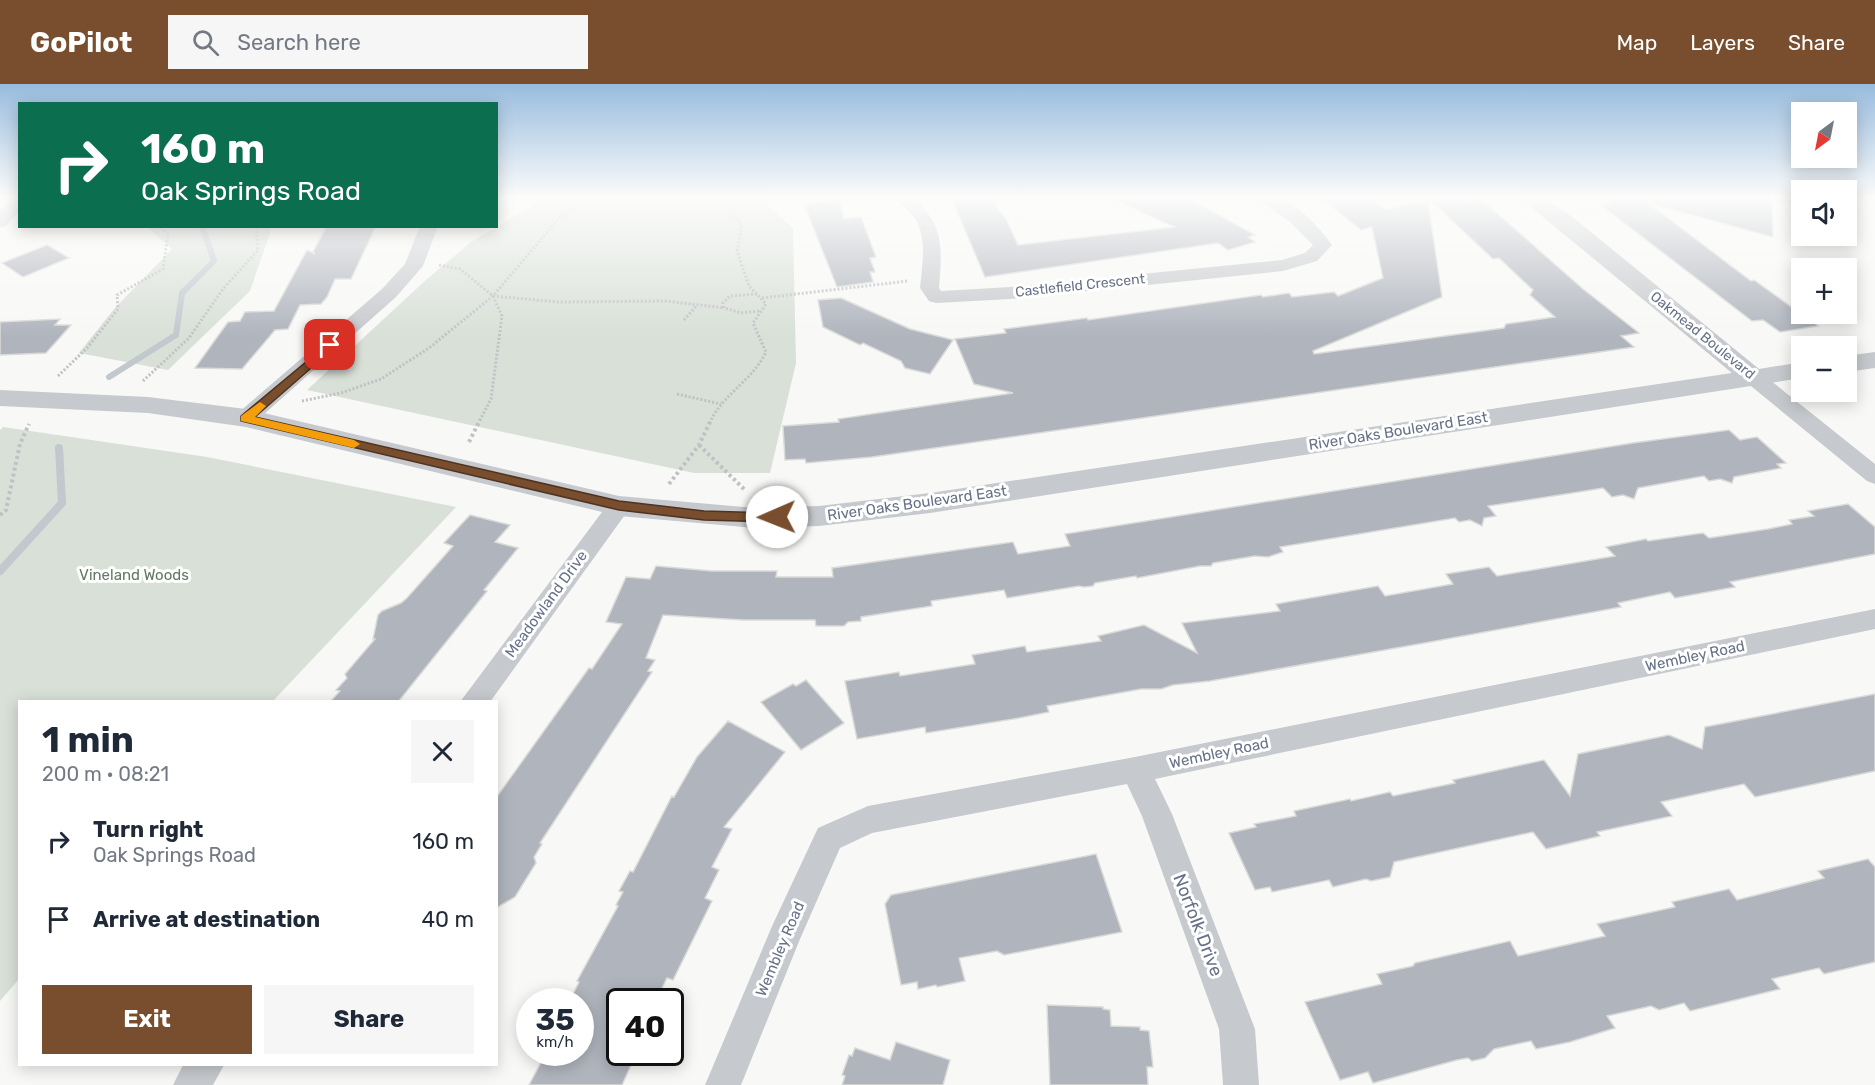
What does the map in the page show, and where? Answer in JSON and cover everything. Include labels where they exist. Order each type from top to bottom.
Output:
[{"type":"street","points":[[246,418],[389,293],[414,266],[422,244]]},
{"type":"street","points":[[930,279],[933,253],[931,244]]},
{"type":"street","name":"Castlefield Crescent","points":[[930,279],[929,288],[936,297],[1010,293],[1283,265],[1311,257],[1322,244]]},
{"type":"street","name":"Oakmead Boulevard","points":[[1591,244],[1875,476]]},
{"type":"street","points":[[1857,362],[1875,360]]},
{"type":"street","name":"River Oaks Boulevard East","points":[[0,398],[148,405],[246,418],[619,506],[704,516],[755,518],[830,515],[930,503],[1791,371]]},
{"type":"street","name":"Meadowland Drive","points":[[475,700],[619,506]]},
{"type":"street","name":"Wembley Road","points":[[723,1085],[785,935],[829,838],[868,820],[1135,770],[1875,620]]},
{"type":"street","name":"Norfolk Drive","points":[[1135,770],[1157,814],[1237,1029],[1241,1085]]},
{"type":"street","points":[[191,1085],[205,1066]]},
{"type":"path","points":[[58,376],[87,348],[118,309],[117,295],[163,269],[167,244]]},
{"type":"path","points":[[143,381],[189,338],[223,289],[258,250],[257,244]]},
{"type":"path","points":[[292,403],[342,393],[381,379],[429,348],[493,296],[537,244]]},
{"type":"path","points":[[669,484],[699,445],[721,404],[759,368],[766,352],[753,323],[766,304],[749,286],[737,251],[738,244]]},
{"type":"path","points":[[439,265],[460,269],[493,296],[502,316],[491,399],[469,442]]},
{"type":"path","points":[[762,298],[930,279]]},
{"type":"path","points":[[724,308],[723,303],[730,296],[758,294]]},
{"type":"path","points":[[493,296],[558,302],[668,301],[724,308],[735,313],[759,312]]},
{"type":"path","points":[[684,320],[698,304]]},
{"type":"path","points":[[677,394],[721,404]]},
{"type":"path","points":[[0,514],[6,510],[20,444],[29,424]]},
{"type":"path","points":[[699,445],[745,490]]},
{"type":"green space","points":[[166,244],[266,244],[250,291],[168,370],[79,353],[114,309],[172,249]]},
{"type":"green space","points":[[469,244],[793,244],[796,363],[770,473],[694,473],[307,390],[427,279]]},
{"type":"green space","name":"Vineland Woods","points":[[3,427],[207,457],[456,507],[274,700],[18,700],[18,980],[0,1001],[0,430]]},
{"type":"building","points":[[317,244],[368,244],[351,279],[335,279],[327,297],[321,304],[300,305],[288,329],[275,330],[242,369],[195,368],[228,322],[240,321],[245,312],[274,311],[307,250],[315,254],[313,252]]},
{"type":"building","points":[[820,244],[871,244],[876,257],[870,258],[875,272],[870,272],[873,282],[837,287]]},
{"type":"building","points":[[971,244],[1213,244],[985,277]]},
{"type":"building","points":[[1219,244],[1249,244],[1228,250]]},
{"type":"building","points":[[1376,244],[1434,244],[1442,297],[1313,351],[1314,354],[1504,328],[1506,324],[1555,317],[1530,295],[1533,290],[1499,258],[1493,259],[1477,244],[1532,244],[1583,289],[1639,333],[1621,336],[1634,347],[872,457],[806,463],[805,459],[785,460],[783,426],[839,422],[838,419],[1013,393],[974,384],[955,339],[1006,333],[1004,329],[1087,318],[1088,320],[1261,295],[1263,297],[1289,293],[1292,297],[1334,292],[1338,296],[1383,278]]},
{"type":"building","points":[[1651,244],[1702,244],[1751,281],[1754,280],[1791,307],[1791,324],[1818,326],[1780,332],[1763,320],[1752,321]]},
{"type":"building","points":[[47,245],[69,258],[23,277],[2,263]]},
{"type":"building","points":[[841,298],[910,329],[953,340],[930,374],[905,368],[901,361],[823,327],[818,300]]},
{"type":"building","points":[[60,319],[55,325],[71,325],[46,353],[0,355],[0,322]]},
{"type":"building","points":[[1729,430],[1740,440],[1757,437],[1786,463],[1777,464],[1781,468],[1734,477],[1732,483],[1720,479],[1709,481],[1704,476],[1638,488],[1634,499],[1623,495],[1612,497],[1603,488],[1488,506],[1496,516],[1484,518],[1482,526],[1470,520],[1459,522],[1455,518],[1280,547],[1283,552],[1268,557],[1255,556],[1213,563],[1211,566],[1095,583],[1093,586],[1079,586],[1007,598],[1004,590],[931,601],[932,606],[861,617],[861,621],[848,622],[844,626],[816,626],[815,620],[743,620],[663,615],[646,658],[655,660],[648,671],[652,672],[540,843],[542,844],[534,857],[536,863],[515,897],[498,907],[498,795],[589,668],[592,669],[622,624],[606,622],[626,577],[650,579],[656,566],[712,571],[777,571],[776,577],[833,577],[832,568],[1013,542],[1018,554],[1070,546],[1065,534],[1633,443]]},
{"type":"building","points":[[1848,504],[1875,527],[1875,554],[1730,582],[1735,587],[1675,598],[1670,592],[1618,603],[1621,607],[1430,642],[1210,681],[1173,685],[1161,689],[1141,689],[1047,706],[1049,712],[1019,718],[926,733],[925,727],[857,739],[845,681],[899,672],[900,676],[975,664],[972,655],[1025,646],[1027,652],[1101,641],[1098,636],[1144,625],[1197,653],[1182,623],[1280,611],[1276,604],[1378,586],[1385,596],[1453,584],[1446,574],[1489,567],[1497,576],[1615,556],[1606,547],[1646,539],[1648,541],[1703,533],[1709,538],[1768,529],[1792,524],[1789,520],[1814,516],[1808,511]]},
{"type":"building","points":[[470,515],[510,525],[495,542],[518,548],[484,590],[487,591],[400,700],[332,700],[340,691],[336,690],[347,678],[345,674],[375,639],[373,639],[378,615],[407,598],[453,546],[444,543]]},
{"type":"building","points":[[806,680],[844,723],[801,750],[761,702],[793,684],[796,686]]},
{"type":"building","points":[[1875,694],[1875,771],[1755,797],[1744,784],[1661,802],[1672,816],[1597,832],[1600,836],[1546,849],[1533,832],[1394,862],[1390,877],[1371,881],[1366,879],[1333,887],[1329,880],[1272,892],[1270,887],[1255,890],[1229,833],[1256,827],[1254,824],[1296,816],[1294,811],[1390,792],[1393,796],[1544,760],[1570,796],[1578,754],[1669,735],[1702,749],[1705,727]]},
{"type":"building","points":[[728,721],[785,752],[724,827],[732,829],[712,867],[719,870],[705,898],[712,901],[673,980],[667,978],[662,988],[606,988],[606,1066],[631,1066],[622,1085],[529,1085],[539,1066],[594,1066],[594,988],[576,988],[579,982],[577,981],[618,906],[616,905],[623,892],[619,891],[630,871],[633,872],[672,796],[674,797],[697,757]]},
{"type":"building","points":[[1096,854],[1122,932],[1004,955],[997,951],[959,958],[965,981],[918,989],[917,982],[901,985],[885,904],[891,895]]},
{"type":"building","points":[[1868,859],[1875,867],[1875,962],[1824,974],[1819,968],[1772,979],[1780,989],[1690,1011],[1684,1003],[1659,1010],[1651,1006],[1607,1016],[1615,1028],[1570,1042],[1536,1049],[1531,1041],[1494,1049],[1485,1058],[1472,1061],[1468,1058],[1457,1060],[1373,1083],[1368,1072],[1340,1080],[1305,1002],[1382,984],[1377,974],[1413,966],[1415,963],[1510,941],[1518,956],[1605,936],[1597,924],[1675,907],[1672,902],[1729,889],[1737,900],[1824,878],[1818,871]]},
{"type":"building","points":[[1047,1005],[1103,1007],[1103,1009],[1110,1010],[1111,1026],[1140,1027],[1140,1030],[1149,1031],[1153,1067],[1147,1067],[1148,1085],[1050,1085]]},
{"type":"building","points":[[896,1042],[950,1060],[943,1085],[842,1085],[845,1076],[842,1075],[849,1055],[852,1056],[855,1048],[890,1060]]},
{"type":"waterway","points":[[109,377],[176,335],[182,293],[214,261],[208,244]]},
{"type":"waterway","points":[[0,571],[62,503],[59,448]]},
{"type":"slow traffic","points":[[260,406],[246,418],[354,444]]},
{"type":"route","points":[[330,345],[246,418],[619,506],[704,516],[777,517]]}]
